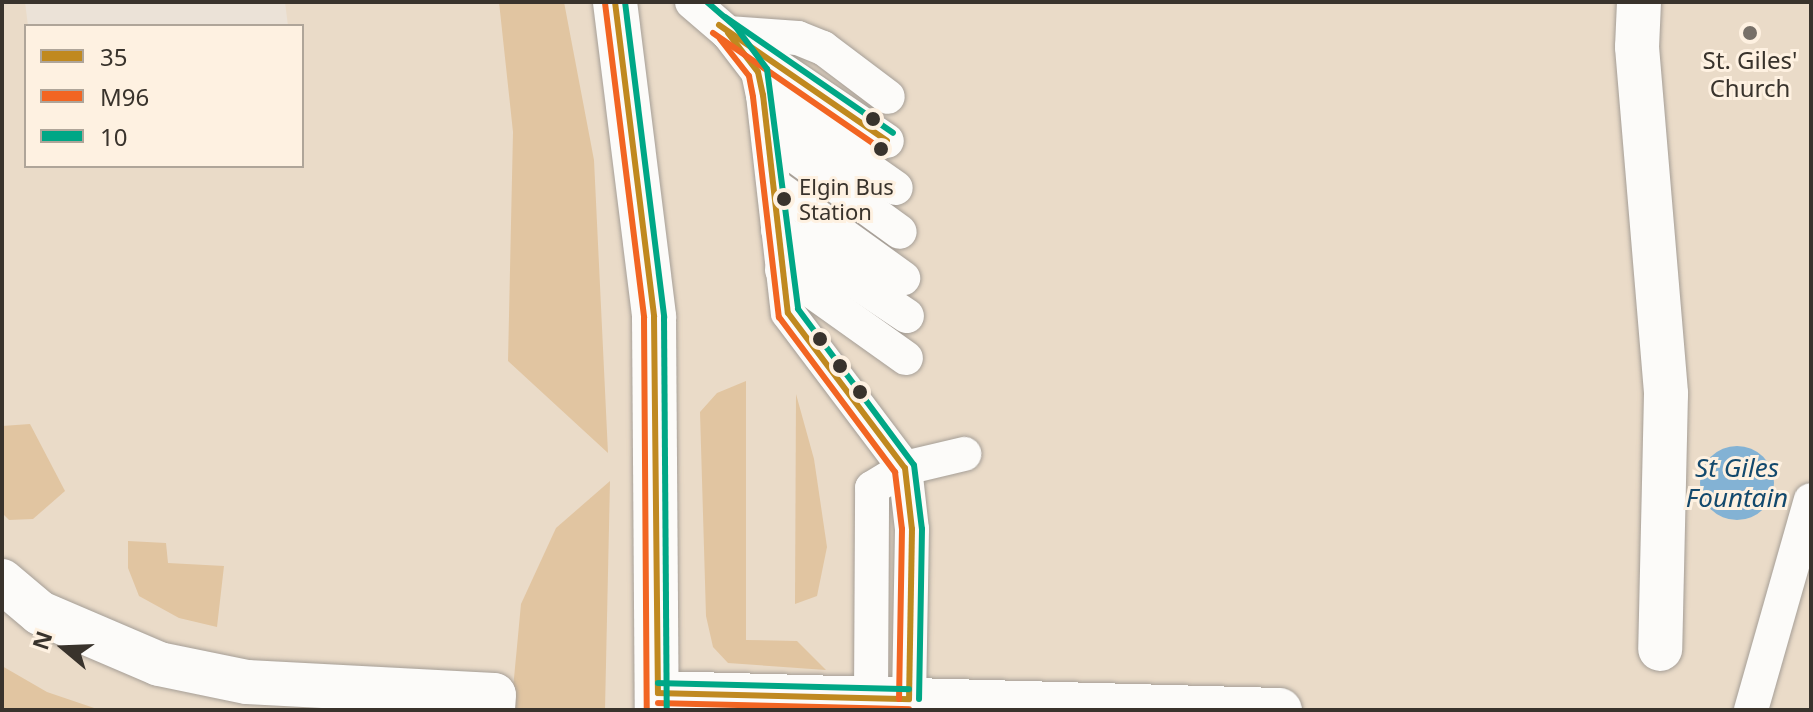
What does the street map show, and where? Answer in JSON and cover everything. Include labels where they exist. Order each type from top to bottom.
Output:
[{"type":"main road","points":[[615,2],[654,317],[658,702],[890,699],[1280,710]]},
{"type":"main road","points":[[1639,2],[1637,47],[1666,394],[1660,649]]},
{"type":"main road","points":[[2,581],[40,613],[159,664],[247,682],[494,695],[493,710]]},
{"type":"lane","points":[[692,2],[728,33],[887,141]]},
{"type":"lane","points":[[728,33],[758,72],[763,95],[788,313],[801,336],[890,442],[905,468],[912,529]]},
{"type":"lane","points":[[728,33],[798,38],[823,48],[888,97]]},
{"type":"lane","points":[[763,95],[896,188]]},
{"type":"lane","points":[[770,138],[900,232]]},
{"type":"lane","points":[[775,186],[903,278]]},
{"type":"lane","points":[[778,230],[907,316]]},
{"type":"lane","points":[[782,270],[906,358]]},
{"type":"lane","points":[[964,454],[924,493],[912,529],[890,699],[872,488],[905,468],[964,454]]},
{"type":"lane","points":[[1751,710],[1811,500]]},
{"type":"shaded area","points":[[2,2],[25,2],[28,24],[24,24],[24,168],[304,168],[304,24],[288,24],[285,2],[1811,2],[1811,710],[2,710],[2,592],[166,654],[2,573]]},
{"type":"shaded area","points":[[499,2],[564,2],[594,160],[608,453],[508,361],[513,132]]},
{"type":"shaded area","points":[[746,381],[746,640],[797,641],[826,670],[728,663],[713,647],[706,616],[700,412],[717,393]]},
{"type":"shaded area","points":[[796,394],[814,459],[827,547],[817,596],[795,604]]},
{"type":"shaded area","points":[[30,424],[65,491],[33,519],[9,520],[2,513],[2,426]]},
{"type":"shaded area","points":[[610,481],[605,710],[511,710],[521,604],[556,528]]},
{"type":"shaded area","points":[[128,541],[166,543],[168,563],[224,566],[217,627],[179,618],[139,596],[128,568]]},
{"type":"shaded area","points":[[2,666],[47,692],[100,710],[2,710]]},
{"type":"water","name":"St Giles Fountain","points":[[1737,446],[1751,449],[1763,457],[1771,469],[1774,483],[1771,497],[1763,509],[1751,517],[1737,520],[1723,517],[1711,509],[1703,497],[1700,483],[1703,469],[1711,457],[1723,449]]},
{"type":"transit line","name":"35","points":[[615,2],[654,317],[658,693]]},
{"type":"transit line","name":"10","points":[[625,2],[664,317],[667,710]]},
{"type":"transit line","name":"10","points":[[707,2],[735,26],[767,69],[798,309],[914,465],[922,529],[919,699]]},
{"type":"transit line","name":"M96","points":[[605,3],[644,318],[647,710]]},
{"type":"transit line","name":"10","points":[[725,17],[893,133]]},
{"type":"transit line","name":"35","points":[[719,25],[887,141]]},
{"type":"transit line","name":"M96","points":[[713,33],[881,149]]},
{"type":"transit line","name":"35","points":[[728,33],[758,72],[763,95],[788,313],[905,468],[912,529],[909,699]]},
{"type":"transit line","name":"M96","points":[[720,39],[749,76],[779,317],[895,472],[902,529],[899,699]]},
{"type":"transit line","name":"10","points":[[658,683],[909,689]]},
{"type":"transit line","name":"35","points":[[658,693],[909,699]]},
{"type":"transit line","name":"M96","points":[[658,703],[909,709]]},
{"type":"place","name":"St. Giles' Church","points":[[1750,33]]},
{"type":"place","name":"Elgin Bus Station","points":[[784,199]]}]
